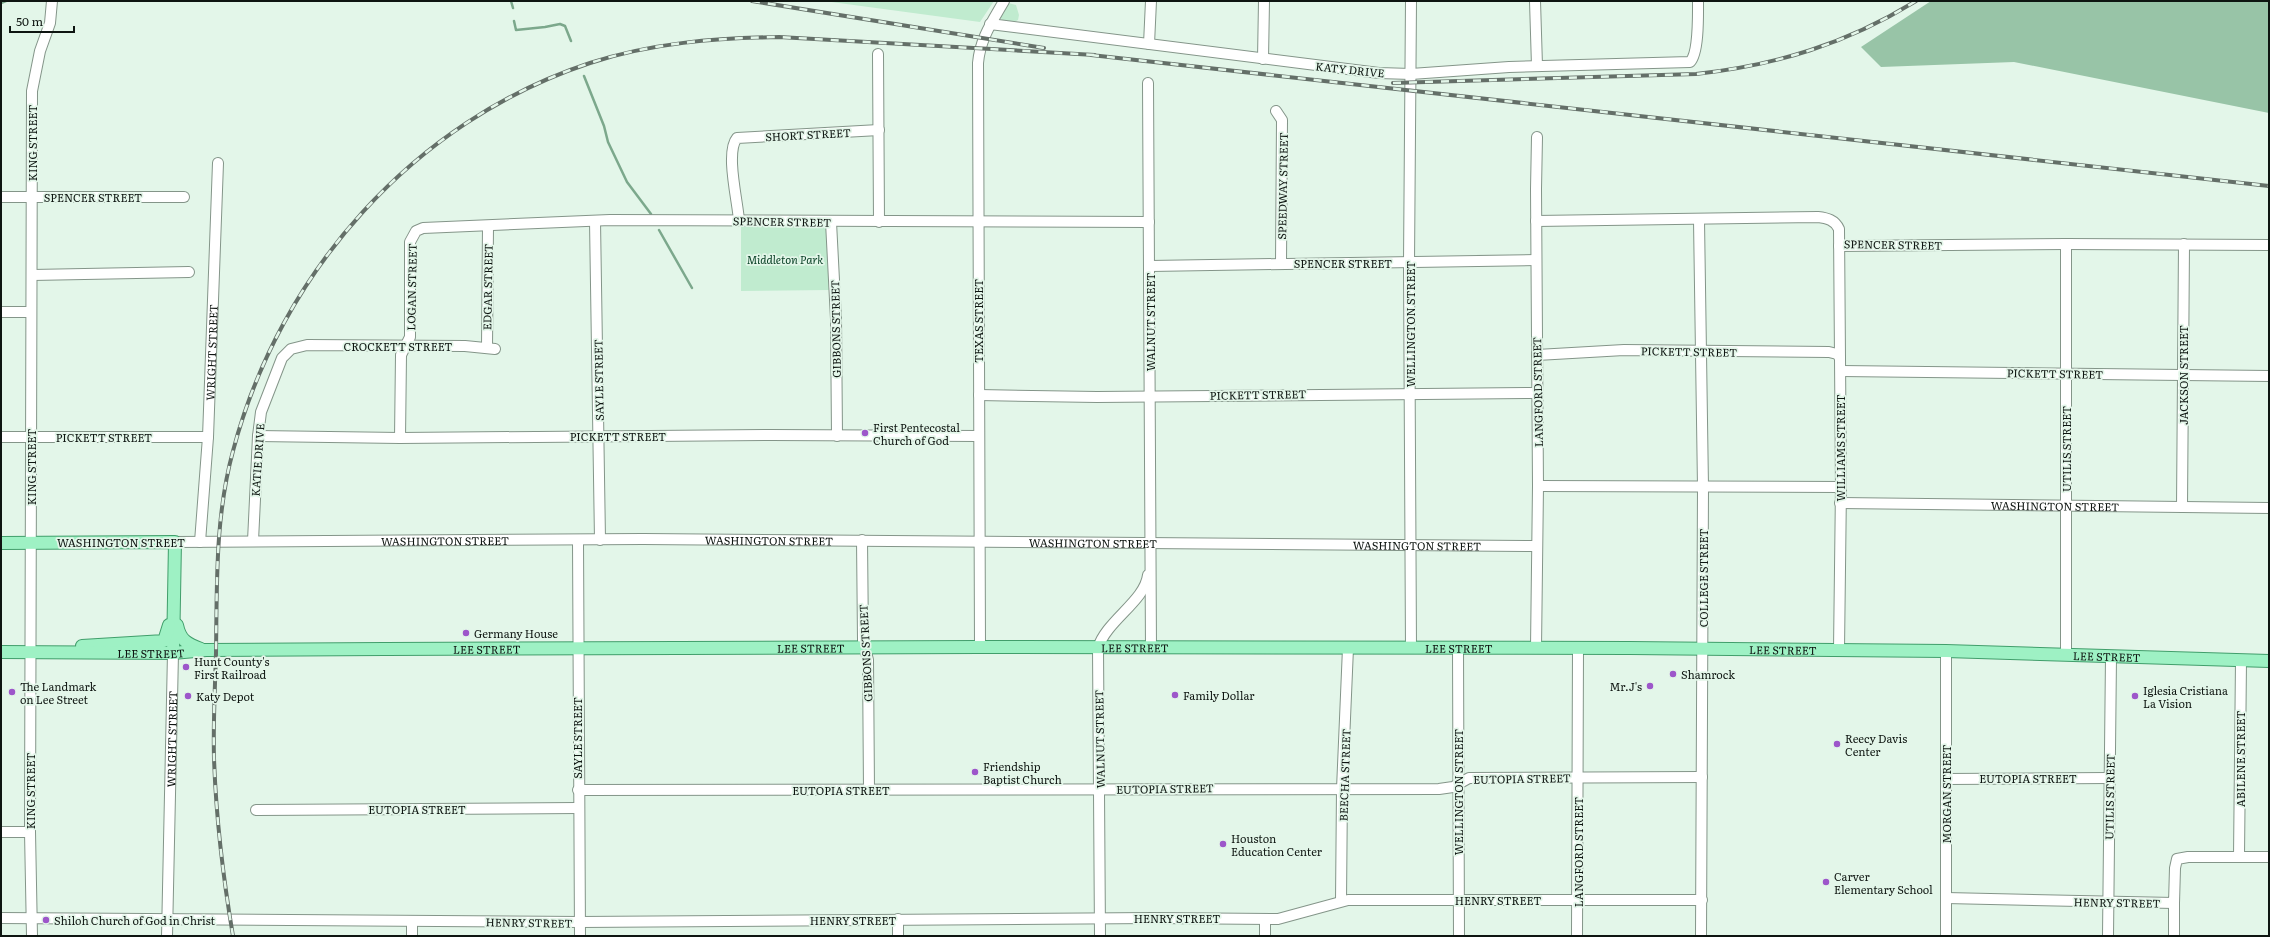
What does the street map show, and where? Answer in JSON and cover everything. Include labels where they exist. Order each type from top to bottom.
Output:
[{"type":"main road","name":"WASHINGTON STREET","points":[[1,543],[175,542]]},
{"type":"main road","name":"WRIGHT STREET","points":[[173,654],[175,542]]},
{"type":"main road","points":[[173,608],[181,638],[186,644],[206,650]]},
{"type":"main road","points":[[60,652],[74,646],[164,641],[173,608]]},
{"type":"main road","name":"LEE STREET","points":[[1,652],[31,651],[173,654],[206,650],[980,647],[1578,648],[1946,651],[2111,658],[2269,661]]},
{"type":"street","name":"KING STREET","points":[[32,936],[30,832],[32,543],[31,312],[33,197],[32,84],[40,51],[50,22],[52,1]]},
{"type":"street","name":"TEXAS STREET","points":[[980,647],[978,542],[978,63],[979,48],[990,24],[1004,1]]},
{"type":"street","points":[[1149,44],[1151,1]]},
{"type":"street","points":[[1263,59],[1264,1]]},
{"type":"street","name":"WELLINGTON STREET","points":[[1410,1],[1411,74],[1409,263],[1412,544],[1411,648]]},
{"type":"street","points":[[1535,1],[1537,66]]},
{"type":"street","name":"KATY DRIVE","points":[[990,24],[1379,73],[1411,74],[1537,66],[1690,62],[1693,59],[1696,40],[1698,1]]},
{"type":"street","points":[[878,54],[878,222]]},
{"type":"street","name":"WALNUT STREET","points":[[1148,83],[1151,648]]},
{"type":"street","name":"SPEEDWAY STREET","points":[[1276,110],[1282,120],[1281,263]]},
{"type":"street","name":"SHORT STREET","points":[[739,221],[732,161],[732,145],[737,138],[879,130]]},
{"type":"street","name":"LANGFORD STREET","points":[[1536,648],[1538,486],[1536,260],[1537,137]]},
{"type":"street","name":"WRIGHT STREET","points":[[200,542],[208,437],[218,163]]},
{"type":"street","name":"SPENCER STREET","points":[[1,197],[184,197]]},
{"type":"street","name":"SPENCER STREET","points":[[1536,220],[1825,218],[1837,224],[1839,229],[1839,246],[2066,244],[2269,245]]},
{"type":"street","name":"COLLEGE STREET","points":[[1699,220],[1704,487],[1702,936]]},
{"type":"street","name":"SPENCER STREET","points":[[416,231],[430,227],[595,221],[1149,222]]},
{"type":"street","name":"SAYLE STREET","points":[[595,221],[600,540]]},
{"type":"street","name":"GIBBONS STREET","points":[[831,222],[836,319],[837,436]]},
{"type":"street","name":"EDGAR STREET","points":[[488,226],[491,348]]},
{"type":"street","name":"LOGAN STREET","points":[[400,438],[401,355],[410,337],[410,242],[416,231]]},
{"type":"street","name":"UTILIS STREET","points":[[2066,244],[2066,655]]},
{"type":"street","name":"JACKSON STREET","points":[[2182,507],[2184,244]]},
{"type":"street","name":"WILLIAMS STREET","points":[[1839,246],[1841,370],[1839,650]]},
{"type":"street","name":"SPENCER STREET","points":[[1150,266],[1536,260]]},
{"type":"street","points":[[32,275],[188,272]]},
{"type":"street","points":[[1,312],[31,312]]},
{"type":"street","name":"CROCKETT STREET","points":[[302,346],[491,348]]},
{"type":"street","name":"KATIE DRIVE","points":[[253,541],[258,436],[261,412],[282,358],[291,349],[302,346]]},
{"type":"street","name":"PICKETT STREET","points":[[1537,355],[1624,350],[1701,352],[1829,352],[1837,354],[1840,358]]},
{"type":"street","name":"PICKETT STREET","points":[[1841,370],[2269,376]]},
{"type":"street","name":"PICKETT STREET","points":[[979,395],[1097,397],[1150,395],[1537,393]]},
{"type":"street","name":"PICKETT STREET","points":[[258,436],[400,438],[599,436],[979,436]]},
{"type":"street","name":"PICKETT STREET","points":[[1,437],[208,437]]},
{"type":"street","points":[[1538,486],[1841,487]]},
{"type":"street","name":"WASHINGTON STREET","points":[[1840,503],[2269,508]]},
{"type":"street","name":"SAYLE STREET","points":[[578,540],[577,649],[580,936]]},
{"type":"street","name":"GIBBONS STREET","points":[[862,540],[863,638],[868,660],[869,790]]},
{"type":"street","name":"WASHINGTON STREET","points":[[175,542],[862,540],[1537,546]]},
{"type":"street","name":"WALNUT STREET","points":[[1100,936],[1098,648],[1105,634],[1142,591],[1148,580],[1150,560]]},
{"type":"street","name":"BEECHA STREET","points":[[1341,901],[1342,789],[1348,648]]},
{"type":"street","name":"WELLINGTON STREET","points":[[1458,648],[1459,936]]},
{"type":"street","name":"LANGFORD STREET","points":[[1577,936],[1578,648]]},
{"type":"street","name":"MORGAN STREET","points":[[1946,651],[1946,936]]},
{"type":"street","name":"WRIGHT STREET","points":[[167,936],[173,654]]},
{"type":"street","name":"UTILIS STREET","points":[[2108,936],[2111,658]]},
{"type":"street","name":"ABILENE STREET","points":[[2239,857],[2241,661]]},
{"type":"street","name":"EUTOPIA STREET","points":[[578,790],[1100,789],[1268,787],[1439,789],[1458,785],[1469,778],[1702,777]]},
{"type":"street","name":"EUTOPIA STREET","points":[[1947,779],[2109,778]]},
{"type":"street","name":"EUTOPIA STREET","points":[[256,810],[578,808]]},
{"type":"street","points":[[1,832],[30,832]]},
{"type":"street","name":"HENRY STREET","points":[[1946,898],[2174,903],[2175,868],[2177,859],[2188,857],[2269,857]]},
{"type":"street","name":"HENRY STREET","points":[[1,918],[580,922],[1100,918],[1265,919],[1283,918],[1341,901],[1577,899],[1702,900]]},
{"type":"street","points":[[2174,903],[2174,936]]},
{"type":"street","points":[[1265,919],[1265,936]]},
{"type":"street","points":[[898,920],[898,936]]},
{"type":"street","points":[[412,921],[412,936]]},
{"type":"green space","points":[[824,1],[994,1],[980,22]]},
{"type":"green space","points":[[1931,1],[2269,1],[2269,113],[2014,62],[1881,67],[1861,47]]},
{"type":"green space","points":[[1008,3],[1016,5],[1019,15],[1018,20],[1012,23],[1002,21],[1000,15]]},
{"type":"green space","name":"Middleton Park","points":[[741,227],[828,227],[829,290],[741,291]]},
{"type":"waterway","points":[[1,3],[6,1]]},
{"type":"waterway","points":[[511,1],[513,8]]},
{"type":"waterway","points":[[514,21],[516,30],[560,24],[565,26],[571,41]]},
{"type":"waterway","points":[[584,76],[604,126],[608,142],[627,182],[651,214]]},
{"type":"waterway","points":[[659,230],[692,288]]},
{"type":"railway","points":[[752,1],[1044,48]]},
{"type":"railway","points":[[1393,83],[1696,74],[1726,70],[1783,58],[1837,41],[1890,16],[1916,1]]},
{"type":"railway","points":[[233,936],[218,825],[214,745],[218,551],[227,476],[233,451],[255,385],[284,323],[320,265],[363,212],[412,164],[467,123],[526,89],[590,63],[636,51],[660,46],[707,40],[779,37],[1095,55]]},
{"type":"railway","points":[[1091,55],[2269,186]]},
{"type":"place","name":"First Pentecostal Church of God","points":[[865,433]]},
{"type":"place","name":"Germany House","points":[[466,633]]},
{"type":"place","name":"Hunt County's First Railroad","points":[[186,667]]},
{"type":"place","name":"Shamrock","points":[[1673,674]]},
{"type":"place","name":"Mr.J's","points":[[1650,686]]},
{"type":"place","name":"The Landmark on Lee Street","points":[[12,692]]},
{"type":"place","name":"Family Dollar","points":[[1175,695]]},
{"type":"place","name":"Katy Depot","points":[[188,696]]},
{"type":"place","name":"Iglesia Cristiana La Vision","points":[[2135,696]]},
{"type":"place","name":"Reecy Davis Center","points":[[1837,744]]},
{"type":"place","name":"Friendship Baptist Church","points":[[975,772]]},
{"type":"place","name":"Houston Education Center","points":[[1223,844]]},
{"type":"place","name":"Carver Elementary School","points":[[1826,882]]},
{"type":"place","name":"Shiloh Church of God in Christ","points":[[46,920]]}]
